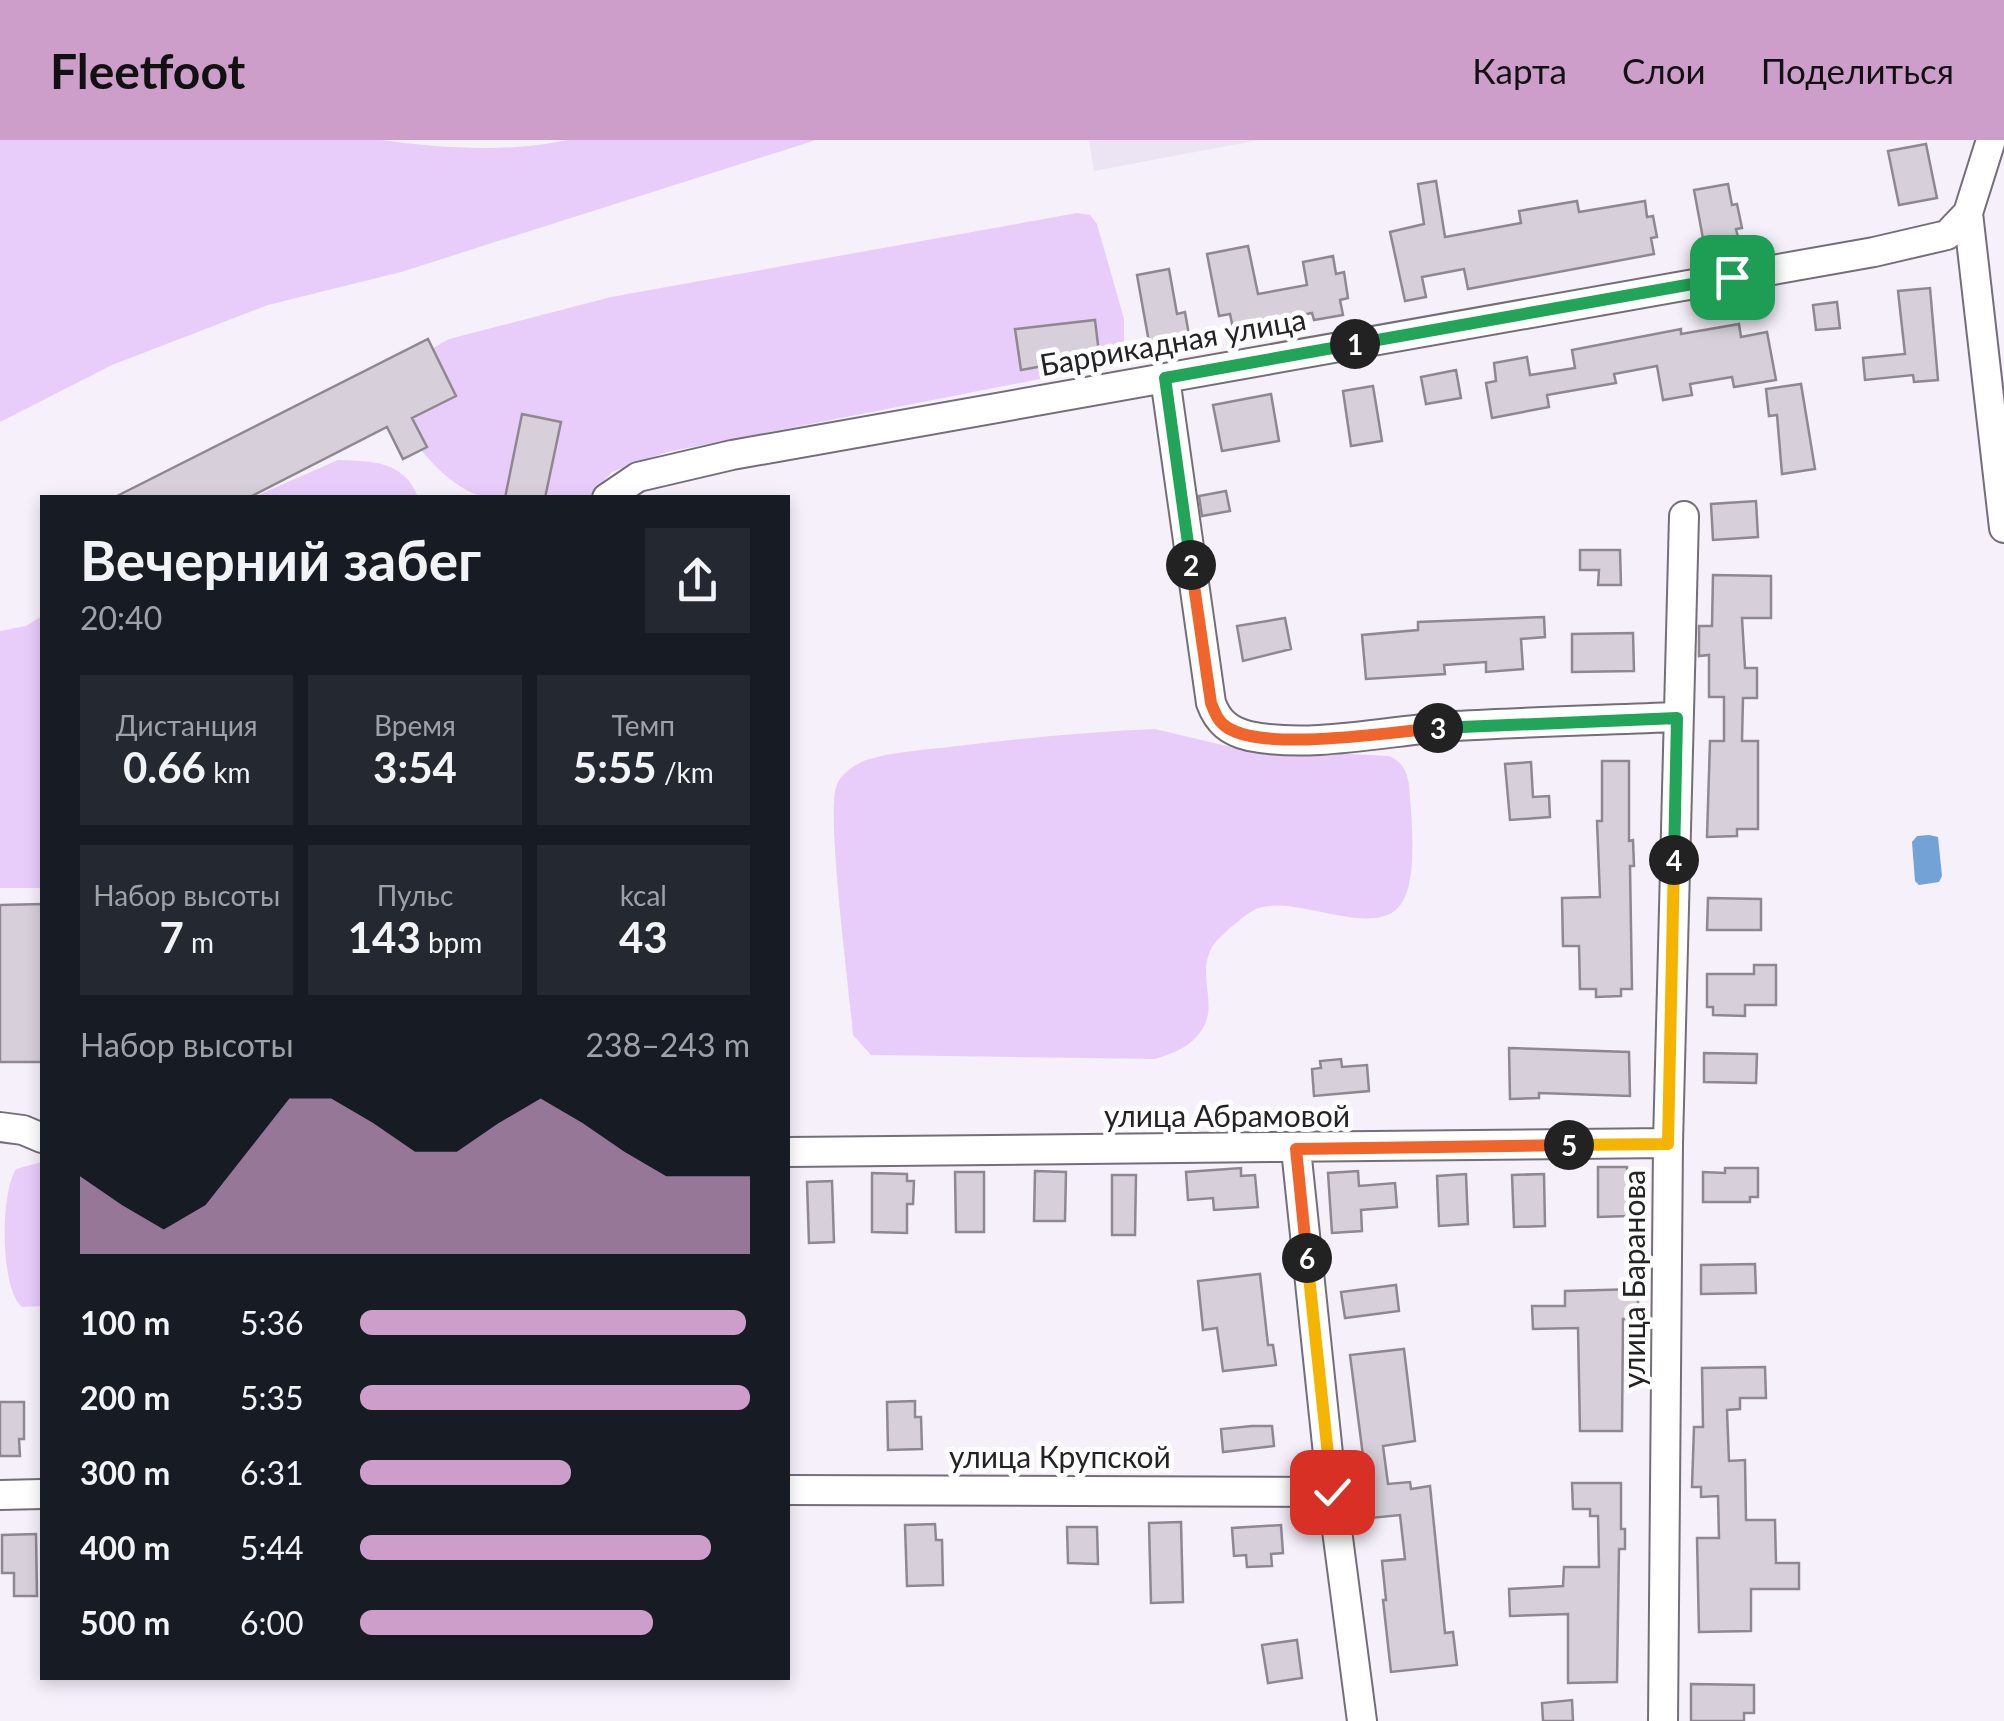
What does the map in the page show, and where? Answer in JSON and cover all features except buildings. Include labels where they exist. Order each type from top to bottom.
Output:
[{"type":"street","points":[[1991,140],[1968,213],[2004,528]]},
{"type":"street","name":"Баррикадная улица","points":[[611,495],[638,476],[732,455],[1874,252],[1947,235],[1968,213]]},
{"type":"street","points":[[1165,378],[1211,703],[1217,718],[1228,728],[1248,736],[1306,739],[1456,726],[1677,718]]},
{"type":"street","name":"улица Баранова","points":[[1663,1721],[1668,1144],[1684,516]]},
{"type":"street","points":[[0,1127],[40,1137]]},
{"type":"street","name":"улица Абрамовой","points":[[790,1152],[1668,1144]]},
{"type":"street","points":[[1296,1149],[1332,1492],[1362,1721]]},
{"type":"street","name":"улица Крупской","points":[[790,1490],[1332,1492]]},
{"type":"street","points":[[0,1494],[40,1494]]},
{"type":"shaded area","points":[[0,140],[382,140],[474,148],[522,147],[567,140],[816,140],[401,272],[268,305],[112,365],[0,422]]},
{"type":"shaded area","points":[[1089,140],[1259,140],[1094,171]]},
{"type":"shaded area","points":[[1077,213],[1090,215],[1097,224],[1124,319],[1124,349],[1106,366],[667,452],[612,472],[591,495],[473,493],[437,467],[400,420],[426,352],[449,339],[611,297]]},
{"type":"shaded area","points":[[338,460],[386,465],[405,476],[417,495],[259,495]]},
{"type":"shaded area","points":[[40,617],[40,888],[0,888],[0,631],[26,626]]},
{"type":"shaded area","points":[[1155,729],[1235,748],[1389,756],[1397,761],[1409,784],[1412,829],[1410,879],[1401,904],[1389,914],[1372,918],[1289,906],[1251,912],[1219,938],[1210,951],[1206,975],[1208,1009],[1201,1032],[1182,1048],[1155,1059],[871,1055],[853,1035],[843,944],[834,829],[834,801],[842,776],[866,760],[900,753]]},
{"type":"shaded area","points":[[40,1163],[40,1306],[22,1307],[15,1297],[6,1262],[7,1199],[16,1169]]},
{"type":"water","points":[[1917,836],[1938,837],[1942,876],[1939,882],[1919,885],[1915,881],[1912,842]]},
{"type":"route","points":[[1332,1492],[1296,1149],[1668,1144],[1677,718],[1456,726],[1306,739],[1248,736],[1228,728],[1217,718],[1211,703],[1165,378],[1732,277]]}]
